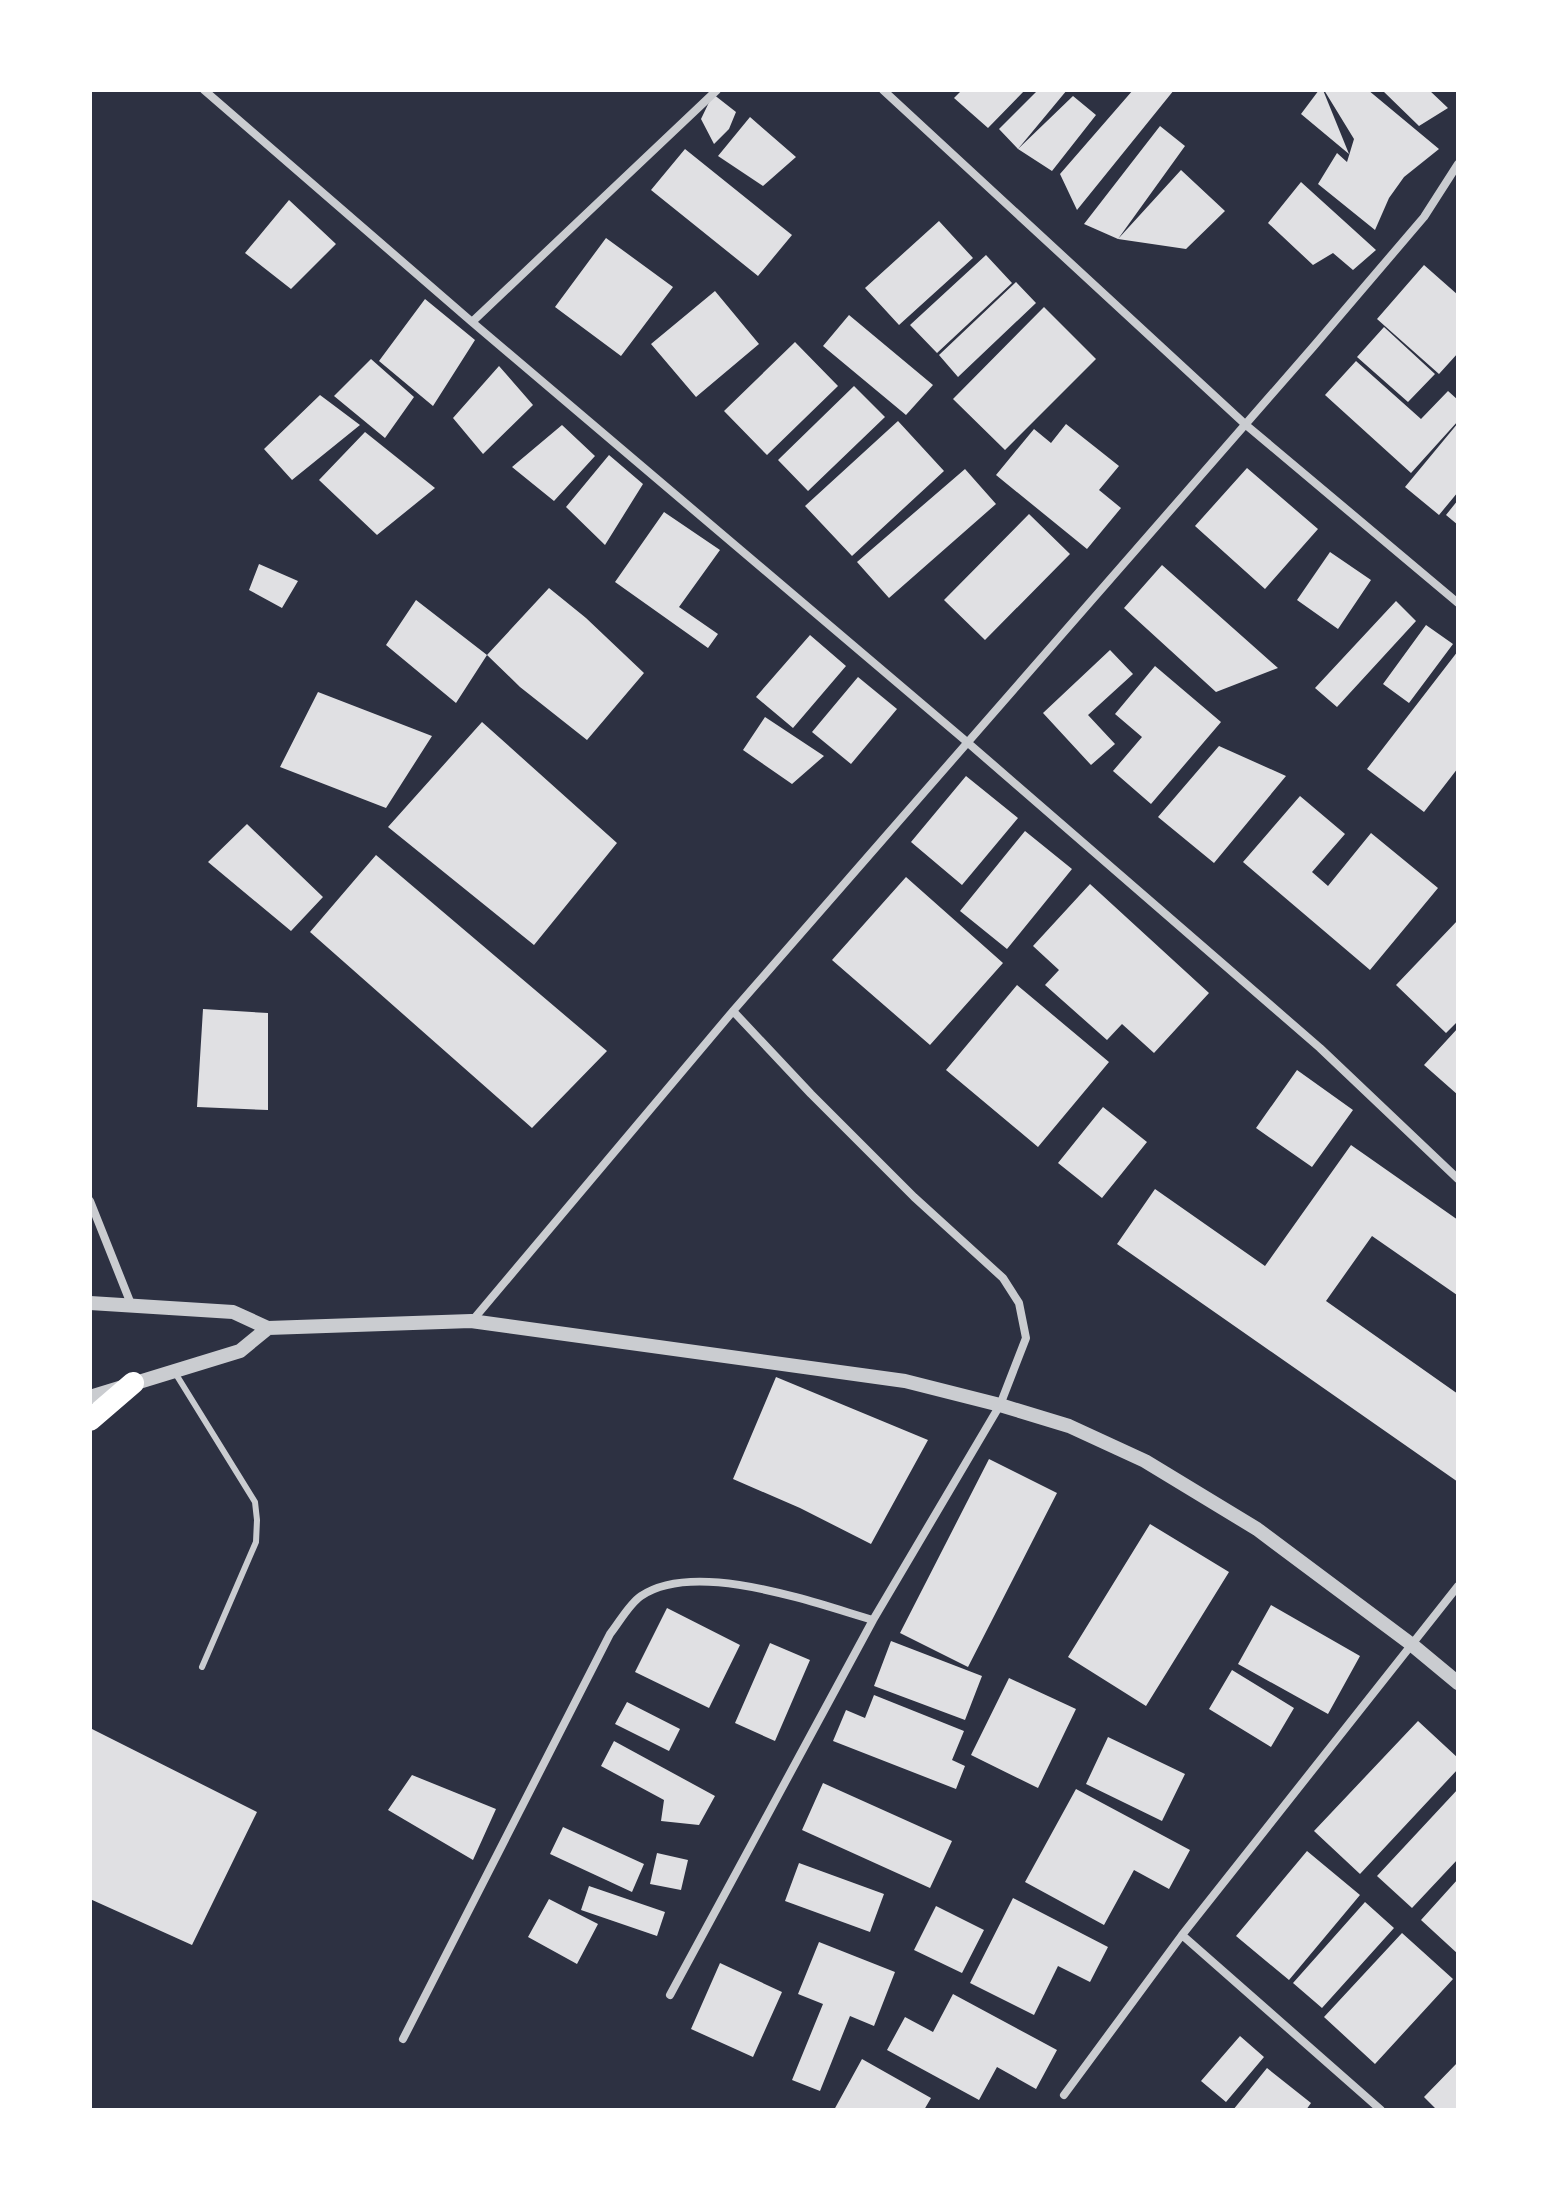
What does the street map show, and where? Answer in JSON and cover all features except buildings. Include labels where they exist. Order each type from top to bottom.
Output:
[{"type":"highway","points":[[90,1420],[133,1383]]},
{"type":"street","points":[[204,90],[1320,1048],[1458,1179]]},
{"type":"street","points":[[472,322],[717,90]]},
{"type":"street","points":[[883,90],[1246,425],[1458,603]]},
{"type":"street","points":[[471,1321],[733,1011],[1424,217],[1458,164]]},
{"type":"street","points":[[670,1995],[873,1620],[1000,1405],[1026,1338],[1019,1303],[1003,1278],[914,1197],[733,1011]]},
{"type":"street","points":[[90,1201],[131,1304]]},
{"type":"street","points":[[90,1303],[233,1312],[268,1328],[471,1321],[905,1381],[1000,1405],[1069,1426],[1145,1461],[1257,1529],[1458,1683]]},
{"type":"street","points":[[90,1397],[240,1351],[268,1328]]},
{"type":"street","points":[[403,2039],[610,1634],[639,1597],[669,1584],[705,1582],[769,1590],[873,1620]]},
{"type":"street","points":[[1064,2095],[1182,1935],[1458,1586]]},
{"type":"street","points":[[1182,1935],[1381,2110]]},
{"type":"lane","points":[[174,1371],[255,1502],[257,1520],[256,1542],[202,1667]]}]
